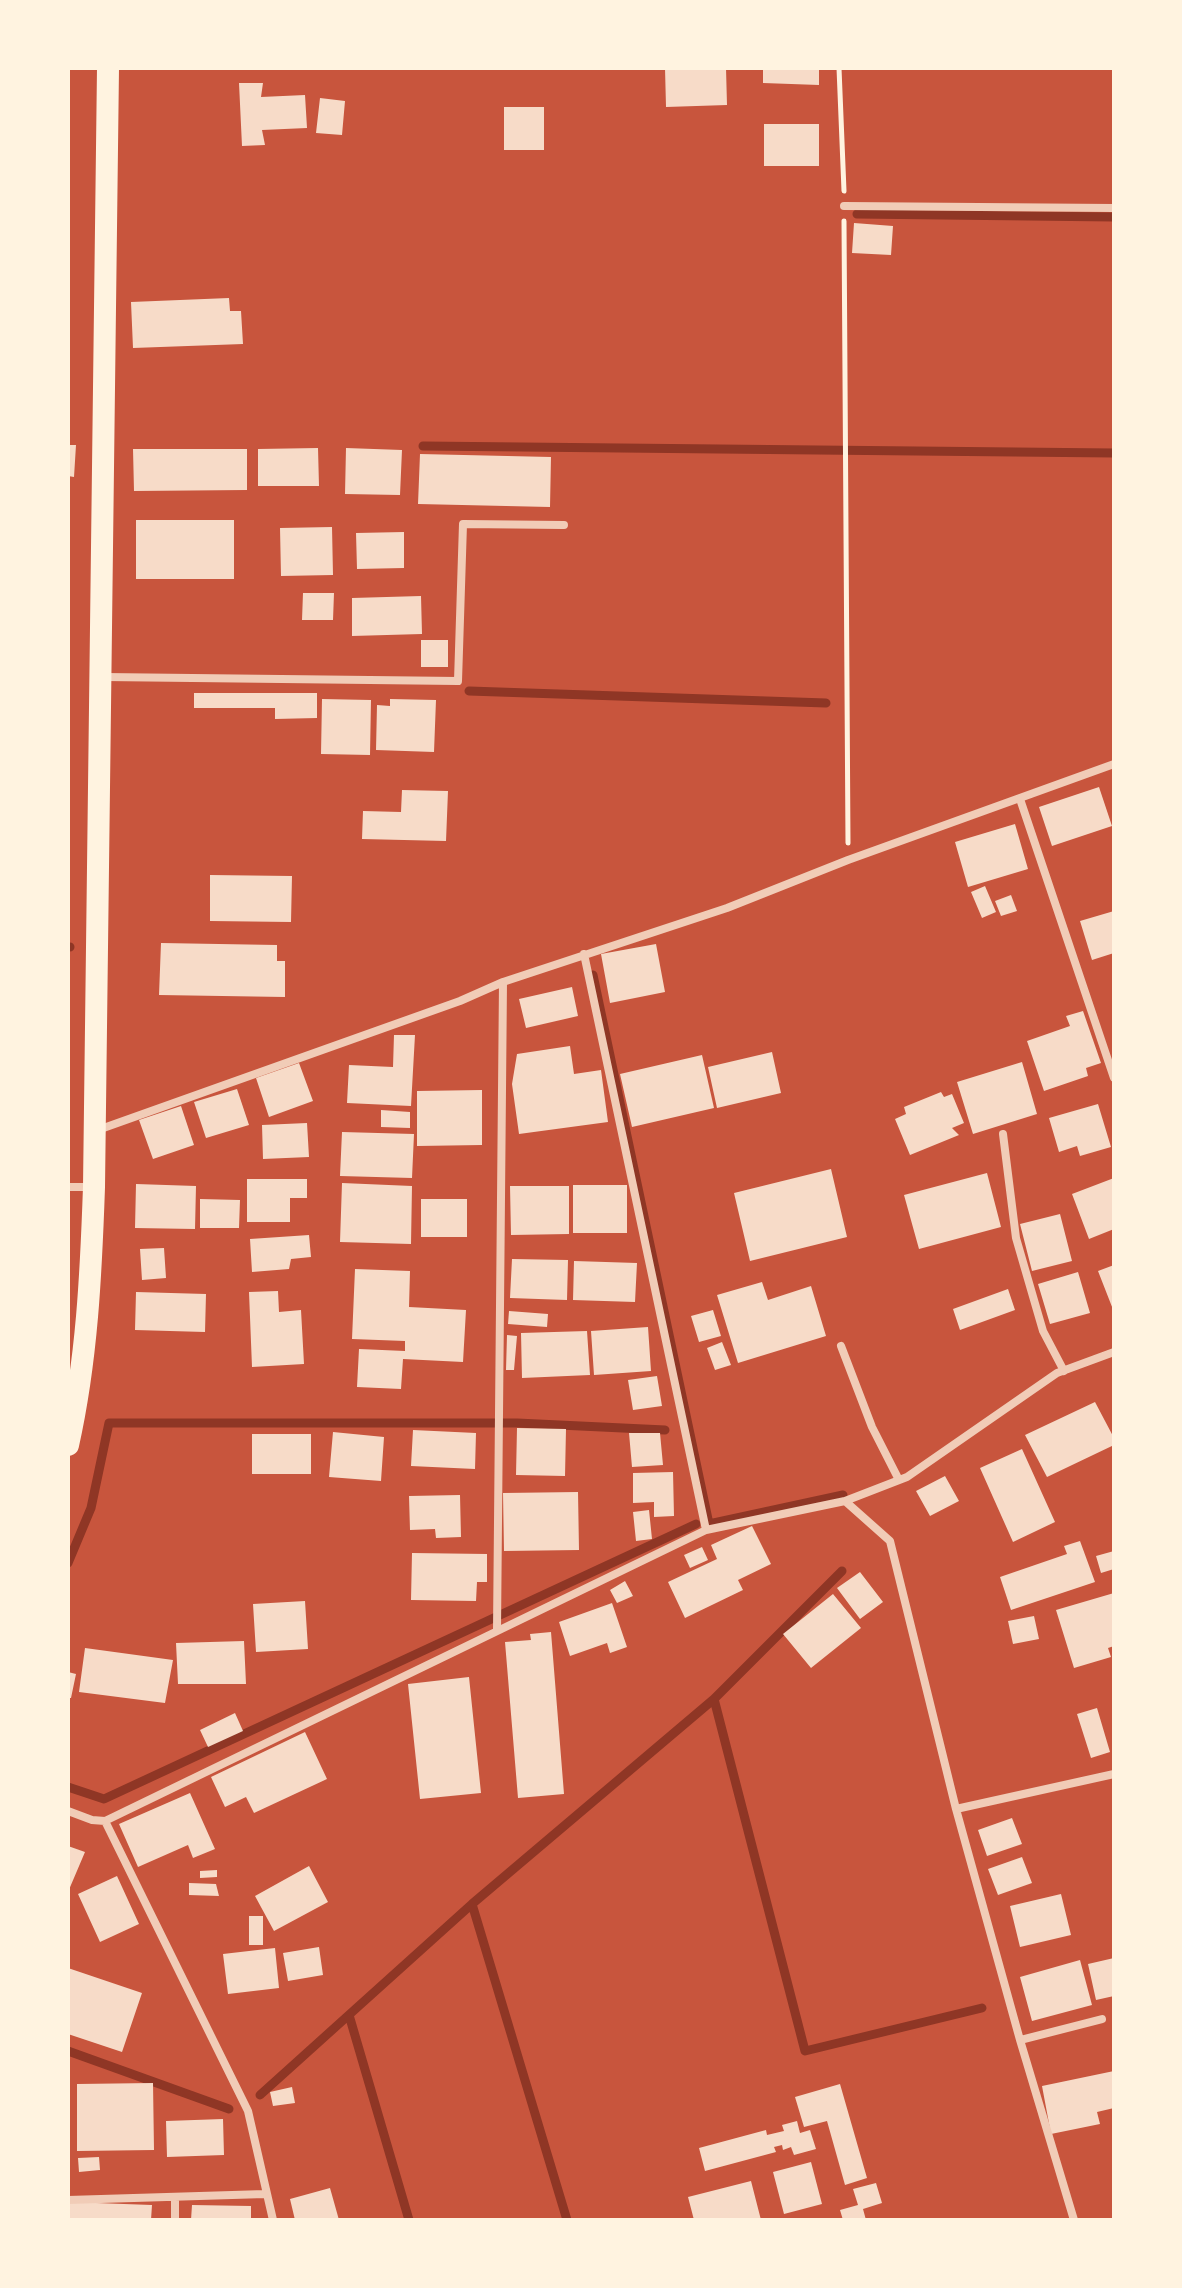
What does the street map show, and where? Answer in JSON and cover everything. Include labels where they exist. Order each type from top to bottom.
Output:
[{"type":"highway","points":[[68,1445],[79,1397],[87,1322],[94,1187],[108,68]]},
{"type":"street","points":[[844,206],[1114,208]]},
{"type":"street","points":[[99,677],[458,681],[463,524],[564,525]]},
{"type":"street","points":[[94,1131],[460,1001],[503,982],[727,908],[848,860],[1114,764]]},
{"type":"street","points":[[1020,799],[1114,1078]]},
{"type":"street","points":[[584,954],[706,1530]]},
{"type":"street","points":[[497,1629],[503,982]]},
{"type":"street","points":[[1003,1134],[1016,1238],[1043,1331],[1064,1371]]},
{"type":"street","points":[[68,1187],[94,1187]]},
{"type":"street","points":[[841,1346],[872,1427],[899,1480]]},
{"type":"street","points":[[68,1811],[92,1820],[105,1821],[706,1530],[845,1501],[899,1480],[1064,1371],[1114,1352]]},
{"type":"street","points":[[845,1501],[890,1541],[956,1809],[1074,2220]]},
{"type":"street","points":[[956,1809],[1114,1774]]},
{"type":"street","points":[[105,1821],[248,2111],[273,2220]]},
{"type":"street","points":[[1020,2040],[1102,2019]]},
{"type":"street","points":[[68,2200],[265,2194]]},
{"type":"street","points":[[175,2198],[175,2220]]},
{"type":"path","points":[[839,68],[844,206],[848,860]]},
{"type":"building","points":[[665,68],[726,68],[727,105],[666,107]]},
{"type":"building","points":[[763,68],[819,68],[819,85],[763,83]]},
{"type":"building","points":[[239,83],[263,83],[261,97],[305,95],[307,128],[262,130],[265,145],[242,146]]},
{"type":"building","points":[[320,98],[345,101],[342,135],[316,133]]},
{"type":"building","points":[[504,107],[544,107],[544,150],[504,150]]},
{"type":"building","points":[[764,124],[819,124],[819,166],[764,166]]},
{"type":"building","points":[[854,223],[893,226],[891,255],[852,253]]},
{"type":"building","points":[[229,298],[230,311],[241,311],[243,344],[133,348],[131,302]]},
{"type":"building","points":[[68,445],[76,445],[74,477],[68,476]]},
{"type":"building","points":[[318,448],[319,486],[258,486],[258,449]]},
{"type":"building","points":[[346,448],[402,450],[400,495],[345,494]]},
{"type":"building","points":[[133,449],[247,449],[247,490],[134,491]]},
{"type":"building","points":[[420,454],[551,457],[550,507],[418,504]]},
{"type":"building","points":[[136,520],[234,520],[234,579],[136,579]]},
{"type":"building","points":[[332,527],[333,575],[281,576],[280,528]]},
{"type":"building","points":[[404,532],[404,568],[357,569],[356,533]]},
{"type":"building","points":[[303,593],[334,593],[333,620],[302,620]]},
{"type":"building","points":[[421,596],[422,634],[352,636],[352,598]]},
{"type":"building","points":[[421,640],[448,640],[448,667],[421,667]]},
{"type":"building","points":[[194,693],[317,693],[317,718],[275,719],[275,708],[194,708]]},
{"type":"building","points":[[322,699],[371,700],[370,755],[321,754]]},
{"type":"building","points":[[390,699],[436,700],[434,752],[376,750],[377,705],[390,706]]},
{"type":"building","points":[[1099,787],[1112,826],[1052,846],[1039,807]]},
{"type":"building","points":[[402,790],[448,791],[446,841],[362,839],[363,811],[401,812]]},
{"type":"building","points":[[1015,824],[1028,869],[968,887],[955,842]]},
{"type":"building","points":[[210,875],[292,876],[291,922],[210,921]]},
{"type":"building","points":[[985,886],[996,912],[982,918],[971,892]]},
{"type":"building","points":[[1011,895],[1017,911],[1001,916],[995,901]]},
{"type":"building","points":[[1114,911],[1114,953],[1092,960],[1080,921]]},
{"type":"building","points":[[161,943],[277,945],[277,961],[285,961],[285,997],[159,995]]},
{"type":"building","points":[[656,944],[665,992],[610,1003],[601,954]]},
{"type":"building","points":[[572,987],[578,1016],[526,1028],[519,999]]},
{"type":"building","points":[[1083,1011],[1101,1063],[1086,1068],[1088,1076],[1044,1091],[1027,1041],[1070,1026],[1066,1016]]},
{"type":"building","points":[[394,1035],[415,1035],[411,1106],[347,1103],[349,1065],[393,1067]]},
{"type":"building","points":[[570,1046],[574,1074],[601,1070],[608,1122],[519,1134],[512,1084],[517,1054]]},
{"type":"building","points":[[772,1052],[781,1093],[717,1108],[708,1067]]},
{"type":"building","points":[[702,1055],[714,1108],[632,1127],[620,1074]]},
{"type":"building","points":[[1022,1062],[1037,1114],[973,1134],[957,1082]]},
{"type":"building","points":[[299,1063],[313,1101],[269,1117],[256,1078]]},
{"type":"building","points":[[237,1089],[249,1125],[206,1138],[194,1102]]},
{"type":"building","points":[[482,1090],[482,1145],[417,1146],[417,1091]]},
{"type":"building","points":[[941,1092],[944,1097],[952,1094],[964,1123],[952,1128],[959,1135],[910,1155],[895,1119],[906,1114],[904,1107]]},
{"type":"building","points":[[1098,1104],[1111,1147],[1080,1156],[1077,1146],[1059,1152],[1049,1118]]},
{"type":"building","points":[[181,1106],[194,1145],[153,1159],[139,1120]]},
{"type":"building","points":[[381,1110],[410,1112],[410,1128],[381,1127]]},
{"type":"building","points":[[307,1123],[309,1157],[263,1159],[262,1125]]},
{"type":"building","points":[[342,1132],[414,1134],[412,1178],[340,1176]]},
{"type":"building","points":[[831,1169],[847,1237],[750,1261],[734,1193]]},
{"type":"building","points":[[987,1173],[1001,1227],[919,1249],[904,1195]]},
{"type":"building","points":[[1114,1178],[1114,1229],[1089,1239],[1072,1194]]},
{"type":"building","points":[[247,1179],[307,1179],[307,1198],[290,1198],[290,1222],[247,1222]]},
{"type":"building","points":[[342,1183],[412,1186],[411,1244],[340,1242]]},
{"type":"building","points":[[136,1184],[196,1186],[195,1229],[135,1228]]},
{"type":"building","points":[[573,1185],[627,1185],[627,1233],[573,1233]]},
{"type":"building","points":[[510,1186],[569,1186],[569,1234],[511,1235]]},
{"type":"building","points":[[200,1199],[240,1200],[239,1228],[200,1228]]},
{"type":"building","points":[[421,1199],[467,1199],[467,1237],[421,1237]]},
{"type":"building","points":[[1060,1214],[1072,1261],[1032,1271],[1020,1224]]},
{"type":"building","points":[[309,1235],[311,1257],[291,1259],[289,1269],[252,1272],[250,1239]]},
{"type":"building","points":[[164,1248],[166,1278],[142,1280],[140,1249]]},
{"type":"building","points":[[512,1259],[568,1260],[567,1300],[510,1298]]},
{"type":"building","points":[[574,1261],[637,1263],[635,1302],[573,1300]]},
{"type":"building","points":[[1114,1265],[1114,1312],[1098,1271]]},
{"type":"building","points":[[355,1269],[410,1271],[409,1307],[466,1310],[463,1362],[403,1359],[401,1389],[357,1387],[359,1349],[405,1351],[405,1341],[352,1339]]},
{"type":"building","points":[[1078,1272],[1090,1313],[1050,1324],[1038,1284]]},
{"type":"building","points":[[762,1282],[768,1300],[811,1286],[826,1336],[738,1363],[717,1295]]},
{"type":"building","points":[[1008,1289],[1015,1310],[960,1330],[953,1309]]},
{"type":"building","points":[[278,1291],[279,1312],[301,1310],[304,1364],[252,1367],[249,1292]]},
{"type":"building","points":[[136,1292],[206,1294],[205,1332],[135,1330]]},
{"type":"building","points":[[713,1310],[721,1336],[699,1342],[691,1316]]},
{"type":"building","points":[[509,1311],[548,1314],[547,1327],[508,1324]]},
{"type":"building","points":[[648,1327],[651,1371],[594,1375],[591,1331]]},
{"type":"building","points":[[587,1331],[590,1375],[522,1378],[521,1333]]},
{"type":"building","points":[[507,1335],[517,1336],[514,1370],[506,1370]]},
{"type":"building","points":[[722,1342],[731,1365],[715,1370],[707,1348]]},
{"type":"building","points":[[657,1376],[662,1406],[633,1410],[628,1380]]},
{"type":"building","points":[[1095,1402],[1114,1438],[1114,1445],[1047,1477],[1025,1435]]},
{"type":"building","points":[[517,1428],[566,1429],[565,1476],[516,1475]]},
{"type":"building","points":[[413,1430],[476,1433],[475,1469],[411,1466]]},
{"type":"building","points":[[333,1432],[384,1437],[381,1481],[329,1477]]},
{"type":"building","points":[[629,1433],[660,1433],[663,1465],[632,1467]]},
{"type":"building","points":[[252,1434],[311,1434],[311,1474],[252,1474]]},
{"type":"building","points":[[1022,1449],[1055,1522],[1013,1542],[980,1468]]},
{"type":"building","points":[[673,1472],[674,1516],[654,1517],[654,1502],[633,1503],[633,1473]]},
{"type":"building","points":[[945,1476],[959,1501],[930,1516],[916,1491]]},
{"type":"building","points":[[578,1492],[579,1550],[504,1551],[503,1493]]},
{"type":"building","points":[[460,1495],[461,1537],[436,1538],[435,1529],[410,1530],[409,1496]]},
{"type":"building","points":[[649,1510],[652,1539],[636,1541],[633,1512]]},
{"type":"building","points":[[752,1526],[771,1564],[738,1580],[743,1590],[685,1618],[668,1582],[717,1559],[711,1545]]},
{"type":"building","points":[[1080,1541],[1095,1582],[1011,1610],[1000,1577],[1067,1554],[1064,1546]]},
{"type":"building","points":[[702,1547],[708,1560],[690,1568],[684,1555]]},
{"type":"building","points":[[1114,1551],[1114,1569],[1101,1573],[1096,1556]]},
{"type":"building","points":[[412,1553],[487,1554],[487,1582],[477,1582],[476,1601],[411,1600]]},
{"type":"building","points":[[860,1572],[883,1602],[860,1619],[837,1588]]},
{"type":"building","points":[[625,1581],[633,1596],[617,1603],[610,1590]]},
{"type":"building","points":[[1114,1593],[1114,1646],[1108,1648],[1111,1657],[1074,1668],[1056,1610]]},
{"type":"building","points":[[833,1594],[861,1628],[811,1668],[783,1634]]},
{"type":"building","points":[[305,1601],[308,1649],[256,1652],[253,1604]]},
{"type":"building","points":[[612,1603],[627,1647],[610,1653],[607,1643],[570,1656],[559,1622]]},
{"type":"building","points":[[1034,1616],[1039,1639],[1013,1644],[1008,1621]]},
{"type":"building","points":[[551,1632],[564,1794],[518,1798],[505,1642],[531,1640],[530,1634]]},
{"type":"building","points":[[244,1641],[246,1684],[178,1684],[176,1643]]},
{"type":"building","points":[[85,1648],[173,1660],[165,1703],[79,1692]]},
{"type":"building","points":[[68,1672],[76,1674],[71,1698],[68,1698]]},
{"type":"building","points":[[469,1677],[481,1793],[420,1799],[408,1684]]},
{"type":"building","points":[[1097,1708],[1110,1752],[1091,1758],[1077,1714]]},
{"type":"building","points":[[235,1713],[243,1731],[208,1747],[200,1730]]},
{"type":"building","points":[[305,1732],[327,1779],[254,1813],[246,1797],[225,1807],[211,1777]]},
{"type":"building","points":[[190,1793],[215,1849],[193,1858],[188,1845],[138,1867],[119,1824]]},
{"type":"building","points":[[1012,1818],[1022,1844],[987,1856],[978,1830]]},
{"type":"building","points":[[68,1846],[85,1852],[68,1892]]},
{"type":"building","points":[[1022,1857],[1032,1883],[998,1895],[988,1869]]},
{"type":"building","points":[[309,1866],[328,1902],[274,1931],[255,1896]]},
{"type":"building","points":[[217,1870],[217,1877],[200,1878],[200,1871]]},
{"type":"building","points":[[117,1876],[139,1924],[100,1942],[78,1894]]},
{"type":"building","points":[[189,1883],[216,1884],[219,1896],[189,1895]]},
{"type":"building","points":[[1061,1894],[1071,1935],[1020,1947],[1010,1906]]},
{"type":"building","points":[[249,1916],[263,1916],[263,1945],[249,1945]]},
{"type":"building","points":[[319,1947],[323,1975],[288,1981],[283,1953]]},
{"type":"building","points":[[275,1948],[279,1988],[228,1994],[223,1954]]},
{"type":"building","points":[[1114,1958],[1114,1996],[1096,2000],[1088,1964]]},
{"type":"building","points":[[1080,1960],[1092,2005],[1032,2021],[1020,1977]]},
{"type":"building","points":[[68,1968],[142,1993],[122,2052],[68,2034]]},
{"type":"building","points":[[1114,2071],[1114,2108],[1097,2112],[1100,2124],[1051,2134],[1042,2086]]},
{"type":"building","points":[[153,2083],[154,2150],[77,2151],[77,2084]]},
{"type":"building","points":[[840,2084],[867,2178],[845,2185],[827,2121],[804,2127],[795,2097]]},
{"type":"building","points":[[292,2087],[295,2103],[273,2106],[270,2092]]},
{"type":"building","points":[[223,2119],[224,2155],[167,2157],[166,2121]]},
{"type":"building","points":[[797,2121],[800,2133],[810,2130],[816,2149],[794,2155],[791,2147],[783,2150],[782,2145],[774,2147],[776,2152],[705,2171],[699,2148],[766,2130],[767,2135],[784,2131],[782,2125]]},
{"type":"building","points":[[99,2157],[100,2170],[79,2172],[78,2158]]},
{"type":"building","points":[[811,2162],[822,2204],[784,2214],[773,2172]]},
{"type":"building","points":[[751,2181],[761,2220],[694,2220],[688,2197]]},
{"type":"building","points":[[876,2183],[882,2203],[863,2209],[866,2220],[843,2220],[840,2210],[858,2205],[853,2189]]},
{"type":"building","points":[[330,2188],[339,2220],[295,2220],[290,2199]]},
{"type":"building","points":[[68,2202],[152,2205],[151,2220],[68,2220]]},
{"type":"building","points":[[192,2205],[251,2206],[251,2220],[191,2220]]},
{"type":"waterway","points":[[857,214],[1114,217]]},
{"type":"waterway","points":[[423,446],[1114,453]]},
{"type":"waterway","points":[[469,691],[826,703]]},
{"type":"waterway","points":[[593,975],[709,1524],[843,1495]]},
{"type":"waterway","points":[[68,1563],[91,1508],[109,1423],[517,1423],[665,1430]]},
{"type":"waterway","points":[[68,1787],[104,1799],[696,1524]]},
{"type":"waterway","points":[[260,2095],[472,1904],[714,1699],[842,1571]]},
{"type":"waterway","points":[[714,1699],[805,2051],[982,2008]]},
{"type":"waterway","points":[[472,1904],[567,2220]]},
{"type":"waterway","points":[[349,2015],[409,2220]]},
{"type":"waterway","points":[[68,2051],[229,2109]]}]
